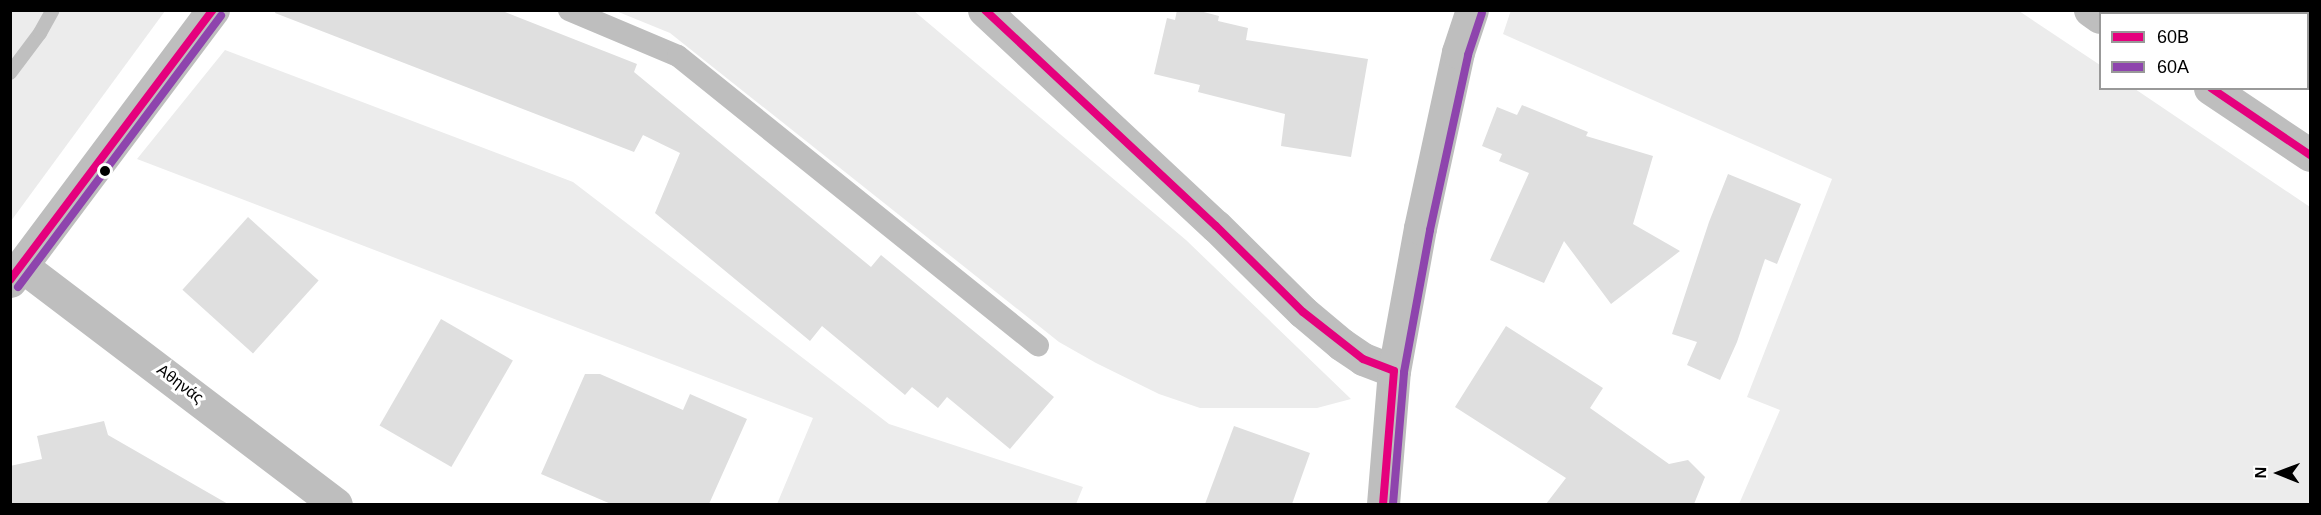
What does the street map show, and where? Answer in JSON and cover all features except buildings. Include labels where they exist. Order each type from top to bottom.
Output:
[{"type":"street","points":[[16,273],[213,10]]},
{"type":"street","points":[[984,10],[1216,226],[1303,312],[1363,359],[1394,371]]},
{"type":"street","points":[[1383,504],[1394,371],[1420,228],[1458,52],[1472,10]]},
{"type":"street","points":[[2213,90],[2310,155]]},
{"type":"street","name":"Αθηνάς","points":[[16,273],[336,504]]},
{"type":"lane","points":[[569,10],[678,56],[1038,345]]},
{"type":"shaded area","points":[[1511,10],[2019,11],[2099,64],[2099,90],[2136,90],[2310,207],[2310,504],[1739,504],[1780,410],[1747,397],[1832,179],[1503,34]]},
{"type":"shaded area","points":[[10,11],[165,11],[11,221]]},
{"type":"shaded area","points":[[616,11],[914,11],[1186,240],[1351,399],[1317,408],[1200,408],[1159,394],[1096,363],[1059,342],[670,33]]},
{"type":"shaded area","points":[[225,50],[573,182],[889,424],[1083,487],[1076,504],[777,504],[813,418],[137,159]]},
{"type":"waterway","points":[[10,73],[40,33],[53,10]]},
{"type":"transit line","name":"60Β","points":[[10,280],[213,10]]},
{"type":"transit line","name":"60Β","points":[[985,10],[1216,226],[1303,312],[1363,359],[1394,371],[1383,504]]},
{"type":"transit line","name":"60Α","points":[[1393,504],[1404,372],[1430,230],[1468,55],[1482,13]]},
{"type":"transit line","name":"60Α","points":[[18,287],[221,16]]},
{"type":"transit line","name":"60Β","points":[[2214,90],[2310,155]]}]
